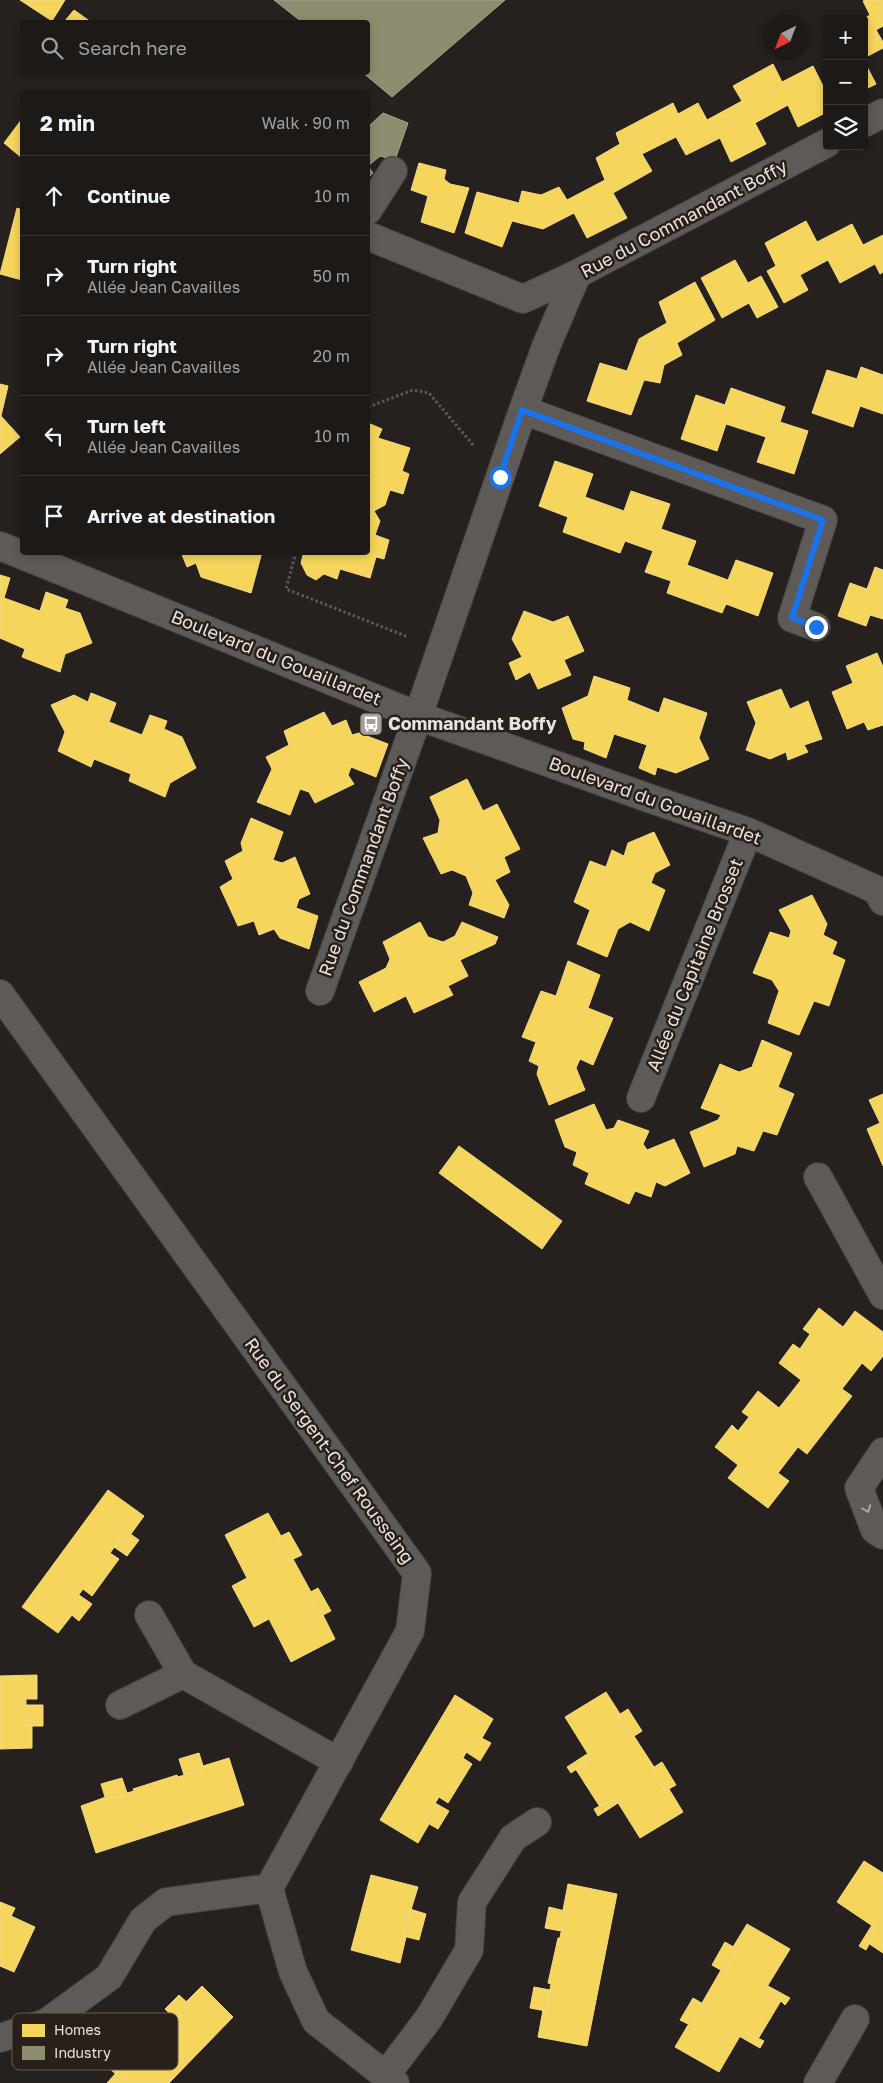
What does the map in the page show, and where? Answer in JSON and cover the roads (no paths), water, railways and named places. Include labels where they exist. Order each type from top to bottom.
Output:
[{"type":"street","points":[[868,121],[883,113]]},
{"type":"street","name":"Rue du Commandant Boffy","points":[[320,991],[441,650],[522,410],[547,344],[577,274],[823,145]]},
{"type":"street","points":[[370,207],[393,171]]},
{"type":"street","points":[[370,237],[523,299],[577,274]]},
{"type":"street","points":[[522,410],[823,520],[792,618],[816,627]]},
{"type":"street","name":"Boulevard du Gouaillardet","points":[[0,546],[20,554]]},
{"type":"street","name":"Boulevard du Gouaillardet","points":[[22,555],[418,716],[748,832],[877,890],[883,902]]},
{"type":"street","name":"Allée du Capitaine Brosset","points":[[641,1098],[748,832]]},
{"type":"street","name":"Rue du Sergent-Chef Rousseing","points":[[0,994],[417,1573],[410,1631],[269,1888]]},
{"type":"street","points":[[818,1177],[883,1295]]},
{"type":"street","points":[[883,1452],[859,1488],[875,1530],[883,1535]]},
{"type":"street","points":[[149,1615],[183,1674],[339,1762]]},
{"type":"street","points":[[120,1705],[183,1674]]},
{"type":"street","points":[[60,2013],[109,1977],[143,1920],[166,1902],[269,1888],[293,1972],[316,2020],[390,2080],[430,2018],[468,1950],[472,1902],[513,1838],[537,1822]]},
{"type":"street","points":[[818,2083],[855,2019]]},
{"type":"street","points":[[0,2038],[12,2034]]},
{"type":"place","name":"Commandant Boffy","points":[[371,724]]}]
